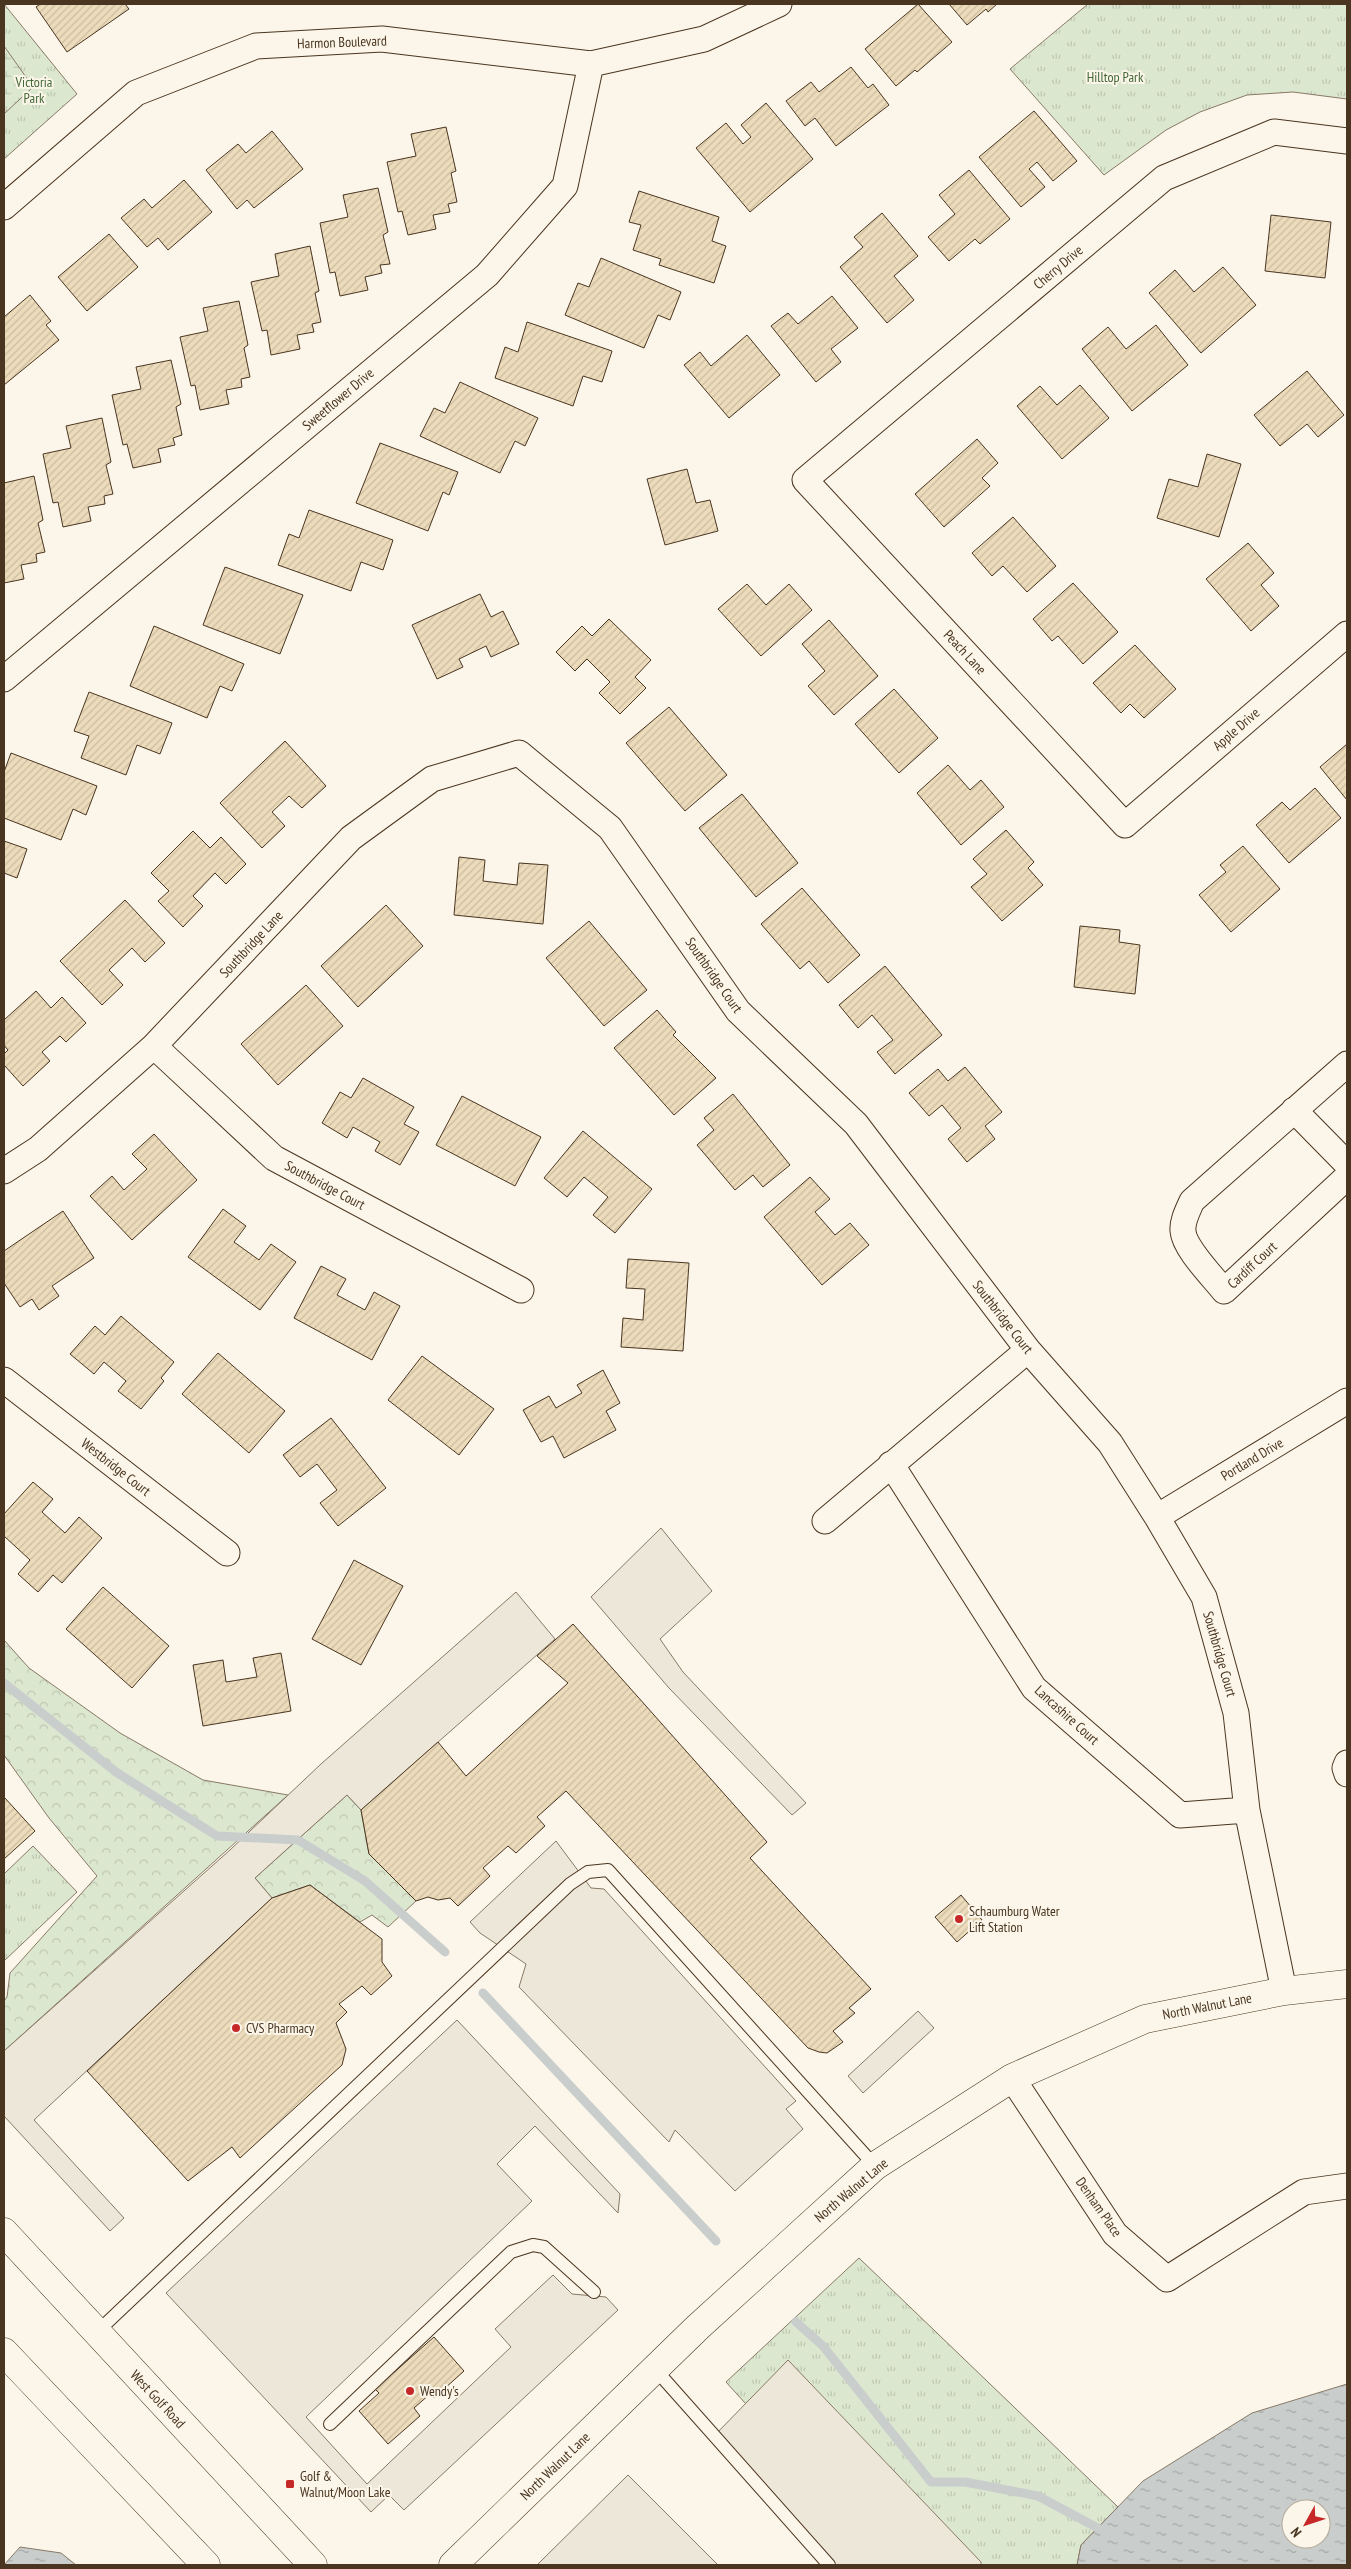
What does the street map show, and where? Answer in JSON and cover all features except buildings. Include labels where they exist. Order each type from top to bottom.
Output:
[{"type":"street","name":"Harmon Boulevard","points":[[4,207],[136,94],[256,46],[382,38],[591,64],[704,38],[779,4]]},
{"type":"street","name":"Sweetflower Drive","points":[[4,679],[486,275],[564,186],[591,64]]},
{"type":"street","name":"Cherry Drive","points":[[805,480],[1164,178],[1274,132],[1347,141]]},
{"type":"street","name":"Peach Lane","points":[[805,480],[1125,825]]},
{"type":"street","name":"Apple Drive","points":[[1125,825],[1347,634]]},
{"type":"street","name":"Southbridge Lane","points":[[4,1171],[38,1150],[154,1046],[351,838],[432,779],[519,753]]},
{"type":"street","name":"Southbridge Court","points":[[519,753],[610,828],[738,1011],[856,1124],[1028,1350],[1110,1442],[1157,1517],[1204,1597],[1236,1713],[1248,1810],[1284,1991]]},
{"type":"street","name":"Southbridge Court","points":[[154,1046],[274,1158],[521,1290]]},
{"type":"street","name":"Cardiff Court","points":[[1347,1064],[1192,1201],[1185,1218],[1183,1231],[1185,1241],[1224,1291],[1347,1177]]},
{"type":"street","points":[[1294,1110],[1347,1164]]},
{"type":"street","points":[[825,1522],[890,1464],[1028,1350]]},
{"type":"street","name":"Westbridge Court","points":[[4,1380],[228,1554]]},
{"type":"street","name":"Portland Drive","points":[[1157,1517],[1347,1401]]},
{"type":"street","name":"Lancashire Court","points":[[890,1464],[1034,1688],[1180,1815],[1248,1810]]},
{"type":"street","points":[[1347,1762],[1345,1768],[1347,1774]]},
{"type":"street","name":"North Walnut Lane","points":[[453,2565],[655,2368],[875,2166],[1012,2078],[1145,2019],[1284,1991],[1347,1984]]},
{"type":"street","name":"Denham Place","points":[[1012,2078],[1115,2234],[1167,2279],[1304,2192],[1347,2186]]},
{"type":"street","name":"West Golf Road","points":[[4,2232],[313,2565]]},
{"type":"street","points":[[4,2352],[206,2565]]},
{"type":"lane","points":[[96,2332],[570,1884],[588,1872],[608,1870],[875,2166]]},
{"type":"lane","points":[[330,2424],[512,2252],[533,2245],[544,2247],[594,2292]]},
{"type":"lane","points":[[655,2368],[829,2565]]},
{"type":"green space","name":"Victoria Park","points":[[4,4],[77,94],[4,159]]},
{"type":"green space","name":"Hilltop Park","points":[[1088,4],[1347,4],[1347,99],[1293,92],[1247,95],[1200,112],[1166,130],[1104,175],[1010,69]]},
{"type":"green space","points":[[4,46],[33,87],[4,114]]},
{"type":"green space","points":[[4,1640],[29,1668],[120,1733],[203,1780],[288,1795],[4,2051],[4,2001],[7,1997],[10,1973],[97,1876],[49,1818],[4,1755]]},
{"type":"green space","points":[[347,1795],[361,1810],[369,1854],[416,1901],[388,1927],[372,1915],[360,1922],[310,1885],[272,1898],[255,1878]]},
{"type":"green space","points":[[33,1846],[77,1892],[4,1961],[4,1874]]},
{"type":"green space","points":[[859,2258],[1118,2507],[1081,2545],[1077,2565],[892,2565],[726,2382]]},
{"type":"shaded area","points":[[661,1528],[712,1591],[660,1639],[683,1672],[806,1803],[792,1815],[669,1688],[591,1597]]},
{"type":"shaded area","points":[[516,1592],[555,1639],[361,1810],[347,1795],[255,1878],[272,1898],[34,2120],[124,2218],[110,2231],[4,2116],[4,2051],[230,1850],[321,1764]]},
{"type":"shaded area","points":[[556,1841],[591,1888],[604,1889],[796,2101],[786,2109],[803,2129],[735,2191],[675,2130],[669,2142],[519,1987],[526,1964],[480,1933],[470,1922]]},
{"type":"shaded area","points":[[918,2011],[934,2028],[863,2093],[848,2076]]},
{"type":"shaded area","points":[[457,2020],[620,2194],[618,2213],[535,2126],[497,2164],[532,2201],[306,2417],[367,2484],[511,2347],[495,2329],[553,2275],[572,2294],[606,2297],[618,2310],[404,2510],[389,2495],[371,2512],[166,2293]]},
{"type":"shaded area","points":[[788,2360],[981,2562],[981,2565],[829,2565],[714,2436]]},
{"type":"shaded area","points":[[628,2475],[718,2565],[537,2565]]},
{"type":"water","points":[[1347,2384],[1347,2565],[1077,2565],[1081,2545],[1143,2481],[1252,2413]]},
{"type":"water","points":[[20,2547],[61,2553],[76,2565],[4,2565]]},
{"type":"waterway","points":[[4,1683],[116,1772],[217,1836],[298,1840],[365,1881],[445,1952]]},
{"type":"waterway","points":[[483,1993],[716,2241]]},
{"type":"waterway","points":[[796,2322],[823,2346],[931,2482],[965,2482],[1038,2496],[1107,2533]]},
{"type":"place","name":"Schaumburg Water Lift Station","points":[[959,1919]]},
{"type":"place","name":"CVS Pharmacy","points":[[236,2028]]},
{"type":"place","name":"Wendy's","points":[[410,2391]]},
{"type":"place","name":"Golf & Walnut/Moon Lake","points":[[290,2484]]}]
